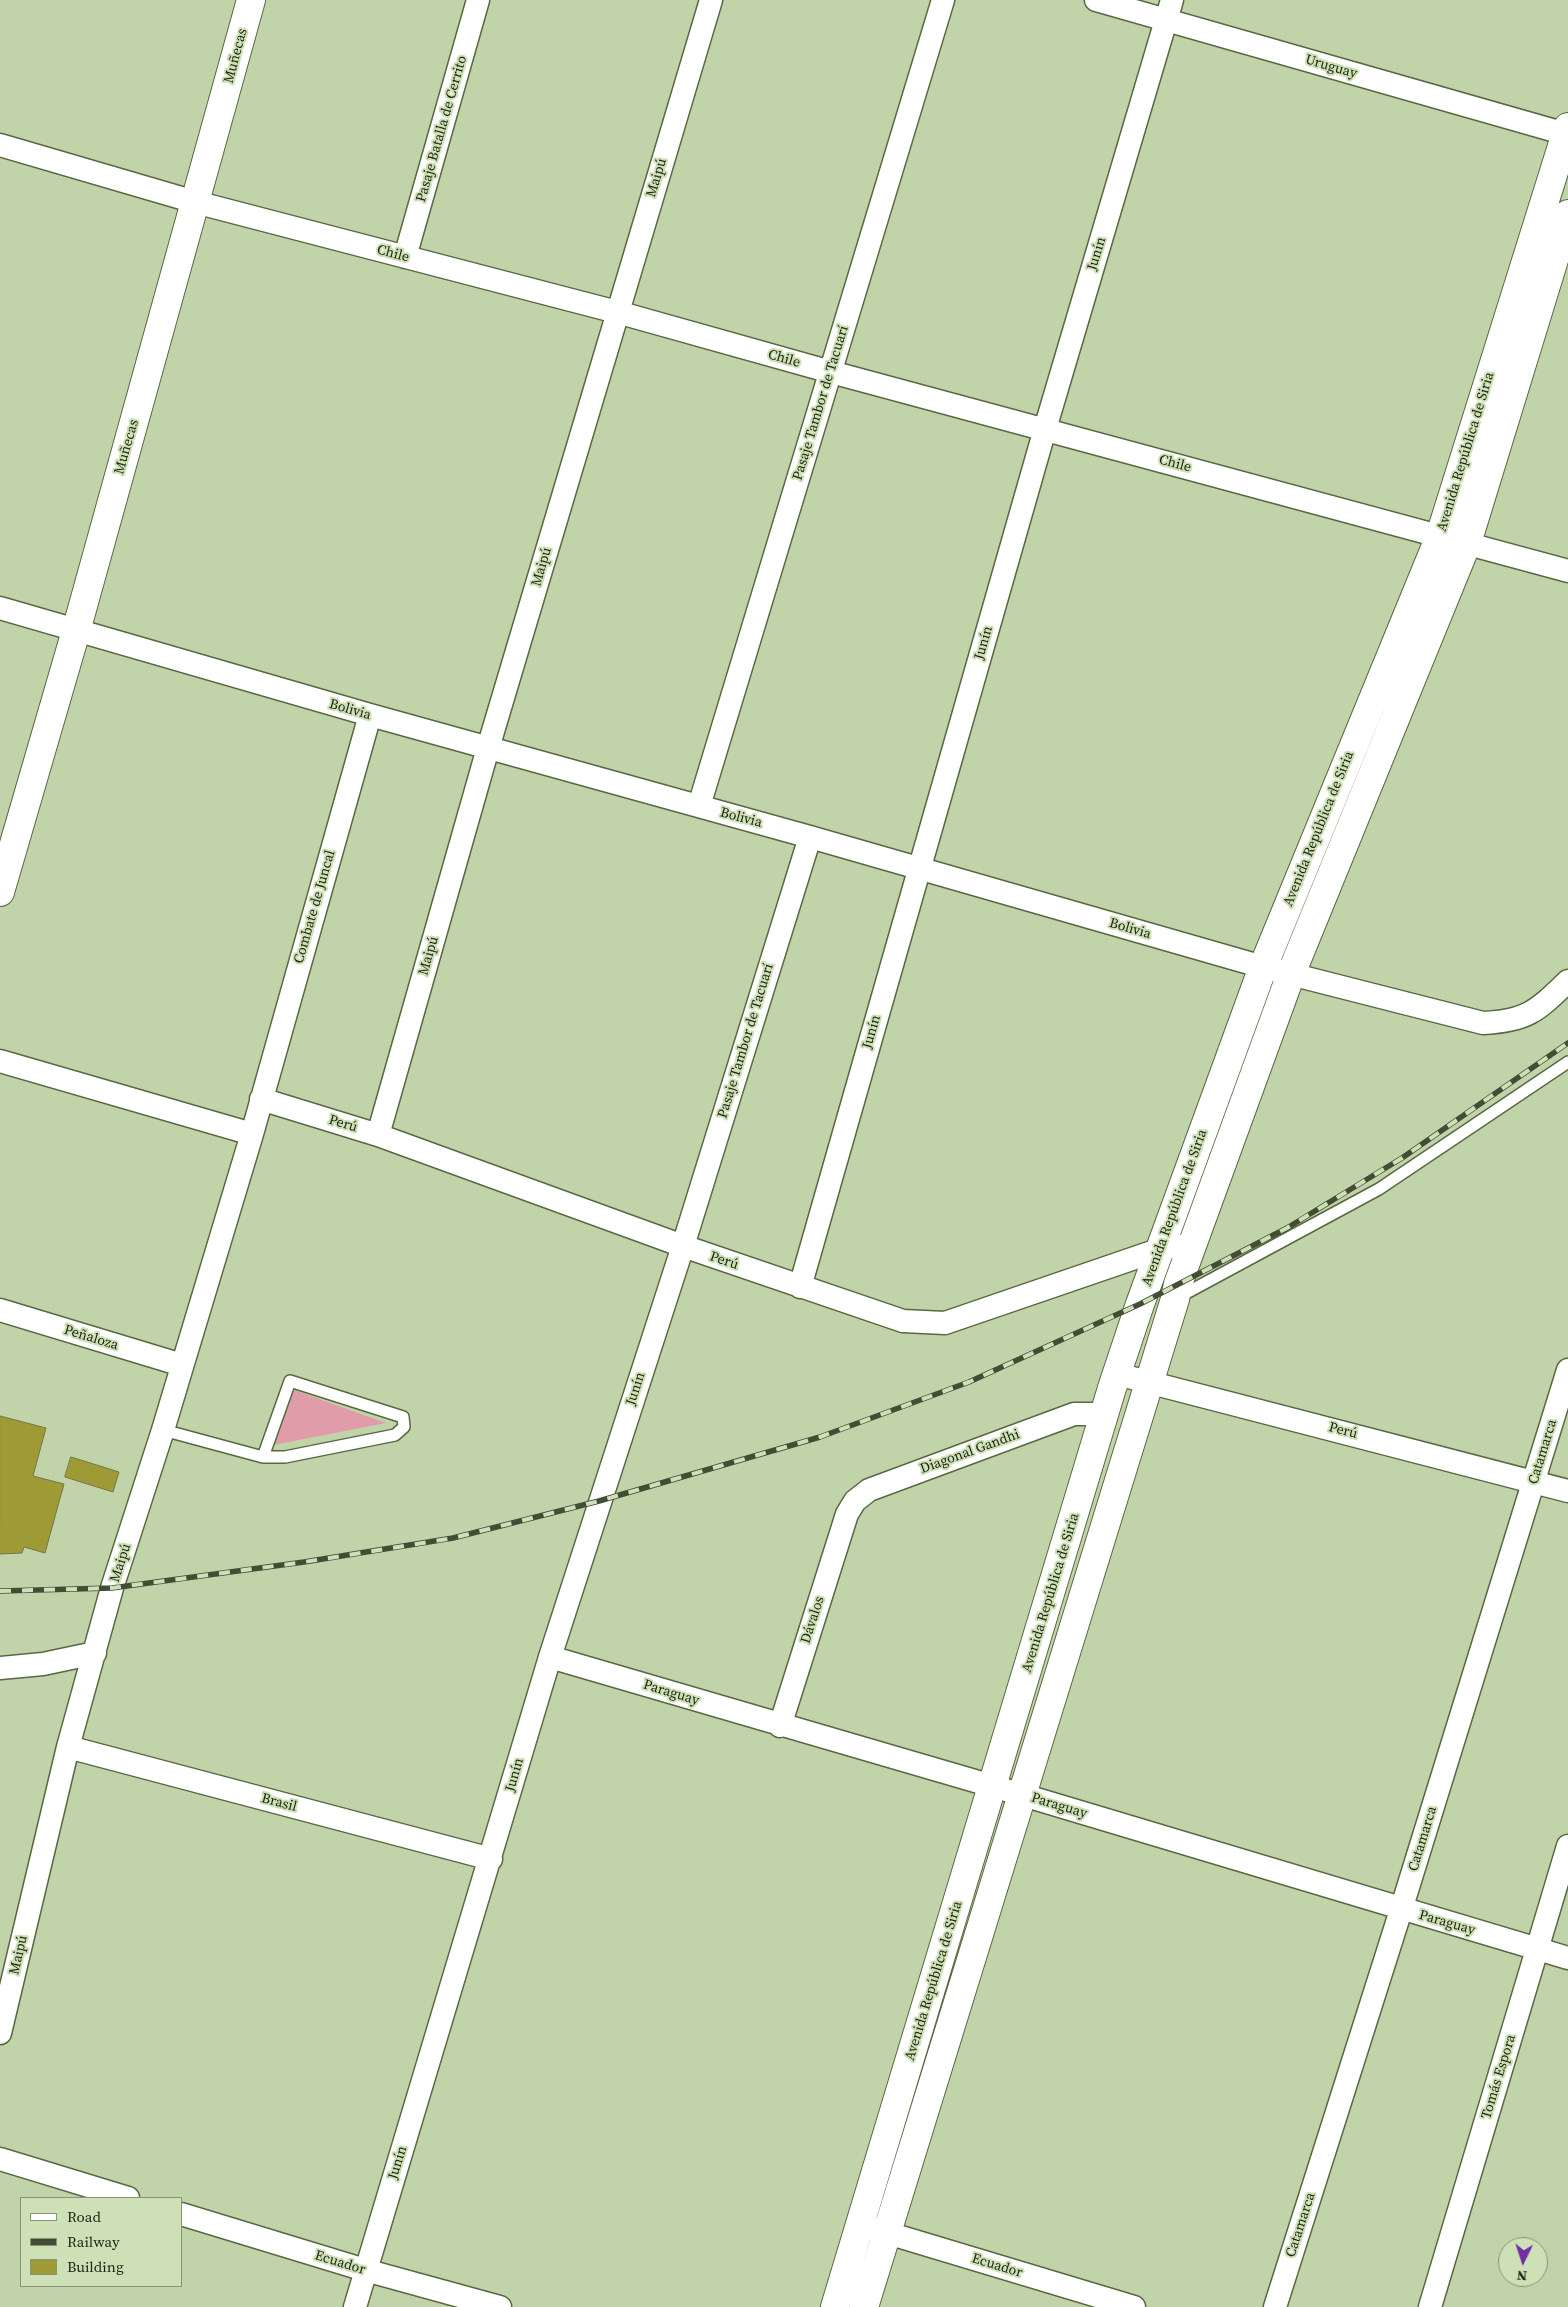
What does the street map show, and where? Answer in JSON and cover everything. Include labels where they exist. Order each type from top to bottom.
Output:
[{"type":"main road","name":"Muñecas","points":[[0,892],[76,631],[251,0]]},
{"type":"main road","name":"Avenida República de Siria","points":[[834,2307],[1117,1374],[1263,967],[1440,536],[1567,130]]},
{"type":"main road","name":"Avenida República de Siria","points":[[864,2307],[1175,1299],[1178,1284],[1291,974],[1467,543],[1568,214]]},
{"type":"street","name":"Pasaje Batalla de Cerrito","points":[[405,257],[478,0]]},
{"type":"street","name":"Maipú","points":[[378,1135],[488,748],[711,0]]},
{"type":"street","name":"Pasaje Tambor de Tacuarí","points":[[699,806],[943,0]]},
{"type":"street","name":"Uruguay","points":[[1096,0],[1169,10],[1567,130]]},
{"type":"street","name":"Junín","points":[[800,1287],[1044,429],[1169,10]]},
{"type":"street","name":"Chile","points":[[0,145],[195,202],[617,312],[831,372],[1568,571]]},
{"type":"street","name":"Bolivia","points":[[0,608],[370,716],[810,837],[1263,967],[1483,1023],[1506,1022],[1537,1010],[1568,981]]},
{"type":"street","name":"Combate de Juncal","points":[[261,1099],[370,716]]},
{"type":"street","name":"Pasaje Tambor de Tacuarí","points":[[683,1246],[810,837]]},
{"type":"street","points":[[0,1062],[252,1134]]},
{"type":"street","name":"Maipú","points":[[0,2033],[68,1747],[112,1588],[164,1430],[261,1099]]},
{"type":"street","name":"Perú","points":[[261,1099],[378,1135],[683,1246],[903,1321],[945,1323],[1161,1248],[1193,1244]]},
{"type":"street","name":"Junín","points":[[355,2307],[491,1859],[550,1657],[683,1246]]},
{"type":"street","name":"Peñaloza","points":[[0,1310],[182,1365]]},
{"type":"street","name":"Catamarca","points":[[1275,2307],[1401,1910],[1568,1370]]},
{"type":"street","name":"Perú","points":[[1117,1374],[1150,1380],[1568,1491]]},
{"type":"street","name":"Diagonal Gandhi","points":[[847,1514],[855,1502],[869,1490],[1074,1414],[1104,1414]]},
{"type":"street","name":"Dávalos","points":[[780,1726],[847,1514]]},
{"type":"street","points":[[0,1668],[43,1664],[95,1653]]},
{"type":"street","name":"Paraguay","points":[[550,1657],[1568,1958]]},
{"type":"street","name":"Brasil","points":[[68,1747],[491,1859]]},
{"type":"street","name":"Tomás Espora","points":[[1430,2307],[1568,1846]]},
{"type":"street","points":[[0,2159],[125,2197]]},
{"type":"street","name":"Ecuador","points":[[182,2214],[365,2270],[500,2307]]},
{"type":"street","name":"Ecuador","points":[[860,2225],[1134,2307]]},
{"type":"lane","points":[[1175,1299],[1379,1188],[1568,1062]]},
{"type":"lane","points":[[164,1430],[263,1456],[285,1457],[395,1435],[404,1428],[402,1417],[290,1381],[263,1456]]},
{"type":"shaded area","points":[[294,1390],[386,1423],[273,1445]]},
{"type":"building","points":[[0,1416],[46,1428],[33,1476],[64,1484],[45,1553],[24,1547],[22,1553],[0,1554]]},
{"type":"building","points":[[71,1457],[119,1472],[113,1492],[65,1477]]},
{"type":"railway","points":[[0,1591],[112,1588],[304,1562],[453,1538],[599,1501],[820,1437],[969,1382],[1140,1304],[1287,1228],[1402,1158],[1568,1043]]}]
